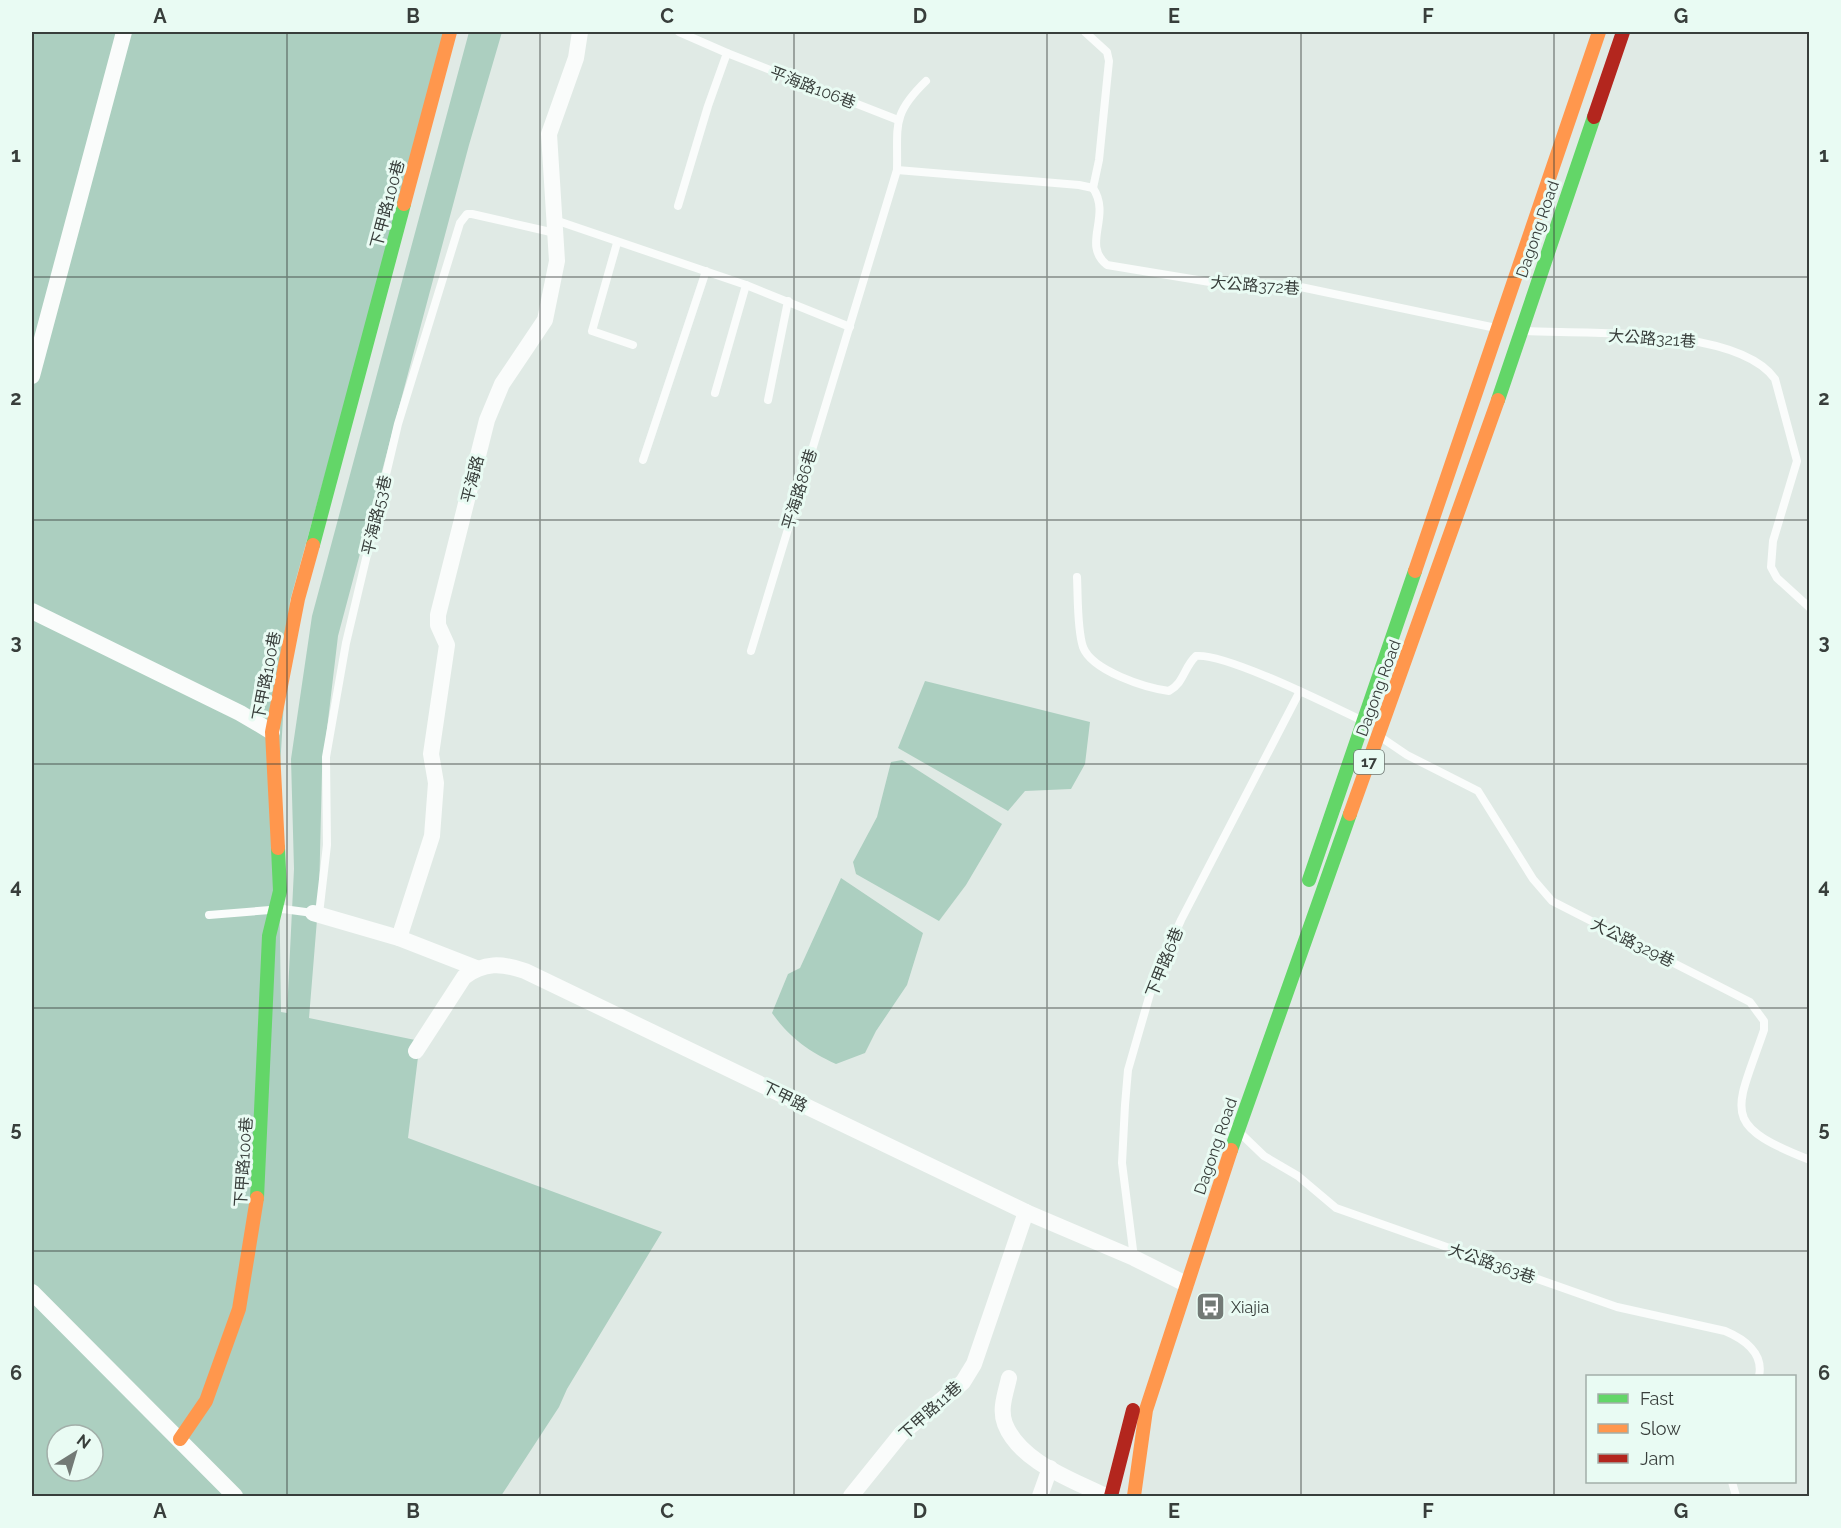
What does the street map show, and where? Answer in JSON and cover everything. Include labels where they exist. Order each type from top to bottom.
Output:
[{"type":"main road","name":"下甲路100巷","points":[[180,1439],[206,1401],[239,1309],[256,1214],[262,1125],[269,936],[279,909],[280,891],[272,732],[298,599],[450,32]]},
{"type":"main road","name":"Dagong Road","points":[[1304,894],[1599,32]]},
{"type":"main road","name":"Dagong Road","points":[[1134,1497],[1146,1410],[1176,1279],[1237,1130],[1483,444],[1623,32]]},
{"type":"main road","name":"Dagong Road","points":[[1221,1131],[1230,1108]]},
{"type":"main road","points":[[1111,1497],[1146,1363]]},
{"type":"street","points":[[32,376],[124,32]]},
{"type":"street","name":"平海路","points":[[399,938],[432,836],[434,822],[436,783],[431,754],[447,645],[438,625],[438,615],[489,413],[502,384],[545,320],[557,261],[549,134],[576,58],[580,32]]},
{"type":"street","points":[[32,611],[240,713],[272,732]]},
{"type":"street","points":[[316,914],[399,938],[476,968]]},
{"type":"street","name":"下甲路","points":[[476,968],[490,964],[508,965],[525,971],[1026,1212],[1134,1258],[1176,1279]]},
{"type":"street","points":[[416,1052],[464,977],[476,968]]},
{"type":"street","name":"下甲路11巷","points":[[851,1497],[902,1434],[963,1382],[974,1364],[1026,1212]]},
{"type":"street","points":[[32,1292],[235,1497]]},
{"type":"street","points":[[1009,1378],[1003,1405],[1004,1423],[1017,1443],[1050,1468],[1105,1497]]},
{"type":"street","points":[[1040,1497],[1050,1468]]},
{"type":"lane","name":"平海路106巷","points":[[679,32],[898,120]]},
{"type":"lane","points":[[696,32],[704,43]]},
{"type":"lane","points":[[897,170],[1093,188],[1099,160],[1109,61],[1107,52],[1085,32]]},
{"type":"lane","points":[[678,206],[708,106],[727,53]]},
{"type":"lane","name":"平海路86巷","points":[[751,651],[897,170],[898,120],[902,106],[926,81]]},
{"type":"lane","name":"大公路372巷","points":[[1093,188],[1101,206],[1095,248],[1098,258],[1107,265],[1234,286],[1291,285],[1498,329],[1520,331]]},
{"type":"lane","name":"平海路53巷","points":[[316,914],[327,845],[326,757],[346,643],[398,424],[460,223],[467,214],[472,214],[555,227]]},
{"type":"lane","points":[[555,227],[617,243],[706,271],[850,327]]},
{"type":"lane","points":[[617,243],[592,331],[633,345]]},
{"type":"lane","points":[[643,460],[706,271]]},
{"type":"lane","points":[[715,393],[746,285]]},
{"type":"lane","points":[[768,400],[788,301]]},
{"type":"lane","name":"大公路321巷","points":[[1520,331],[1695,340],[1745,356],[1768,369],[1774,379],[1797,461],[1773,541],[1772,567],[1776,578],[1809,608]]},
{"type":"lane","points":[[1077,577],[1082,646],[1098,665],[1112,673],[1169,691],[1180,683],[1189,662],[1196,657],[1214,657],[1300,691],[1362,721],[1378,736]]},
{"type":"lane","name":"下甲路6巷","points":[[1134,1258],[1122,1163],[1125,1105],[1128,1070],[1150,991],[1181,920],[1300,691]]},
{"type":"lane","name":"大公路329巷","points":[[1378,736],[1407,755],[1478,791],[1533,879],[1552,901],[1750,1002],[1764,1021],[1764,1030],[1742,1092],[1741,1112],[1749,1128],[1761,1139],[1809,1160]]},
{"type":"lane","points":[[209,915],[279,909],[316,914]]},
{"type":"lane","name":"大公路363巷","points":[[1221,1131],[1237,1130],[1264,1156],[1312,1186],[1336,1208],[1617,1307],[1731,1333],[1750,1346],[1759,1359],[1759,1375]]},
{"type":"shaded area","points":[[32,32],[448,32],[290,601],[278,801],[281,1012],[287,1013],[294,869],[291,759],[312,616],[469,32],[502,32],[469,145],[338,636],[322,771],[319,895],[309,1018],[420,1041],[408,1138],[662,1232],[567,1389],[559,1407],[501,1496],[32,1496]]},
{"type":"shaded area","points":[[925,681],[1090,722],[1085,764],[1071,789],[1025,791],[1008,811],[898,748]]},
{"type":"shaded area","points":[[902,760],[1002,824],[966,885],[939,921],[856,874],[853,862],[877,817],[891,762]]},
{"type":"shaded area","points":[[841,878],[923,933],[907,985],[876,1031],[865,1053],[836,1064],[800,1043],[772,1013],[788,974],[800,968]]},
{"type":"traffic: fast","points":[[1498,400],[1594,117]]},
{"type":"traffic: fast","points":[[313,545],[404,204]]},
{"type":"traffic: fast","points":[[1309,880],[1415,571]]},
{"type":"traffic: fast","points":[[1231,1150],[1350,814]]},
{"type":"traffic: fast","points":[[257,1198],[269,936],[280,891],[278,848]]},
{"type":"traffic: slow","points":[[404,204],[450,32]]},
{"type":"traffic: slow","points":[[1415,571],[1599,32]]},
{"type":"traffic: slow","points":[[1350,814],[1498,400]]},
{"type":"traffic: slow","points":[[278,848],[272,732],[298,599],[313,545]]},
{"type":"traffic: slow","points":[[1134,1496],[1146,1410],[1231,1150]]},
{"type":"traffic: slow","points":[[180,1439],[206,1401],[239,1309],[257,1198]]},
{"type":"traffic: jam","points":[[1594,117],[1623,32]]},
{"type":"traffic: jam","points":[[1111,1496],[1133,1410]]},
{"type":"place","name":"Xiajia","points":[[1210,1307]]}]
